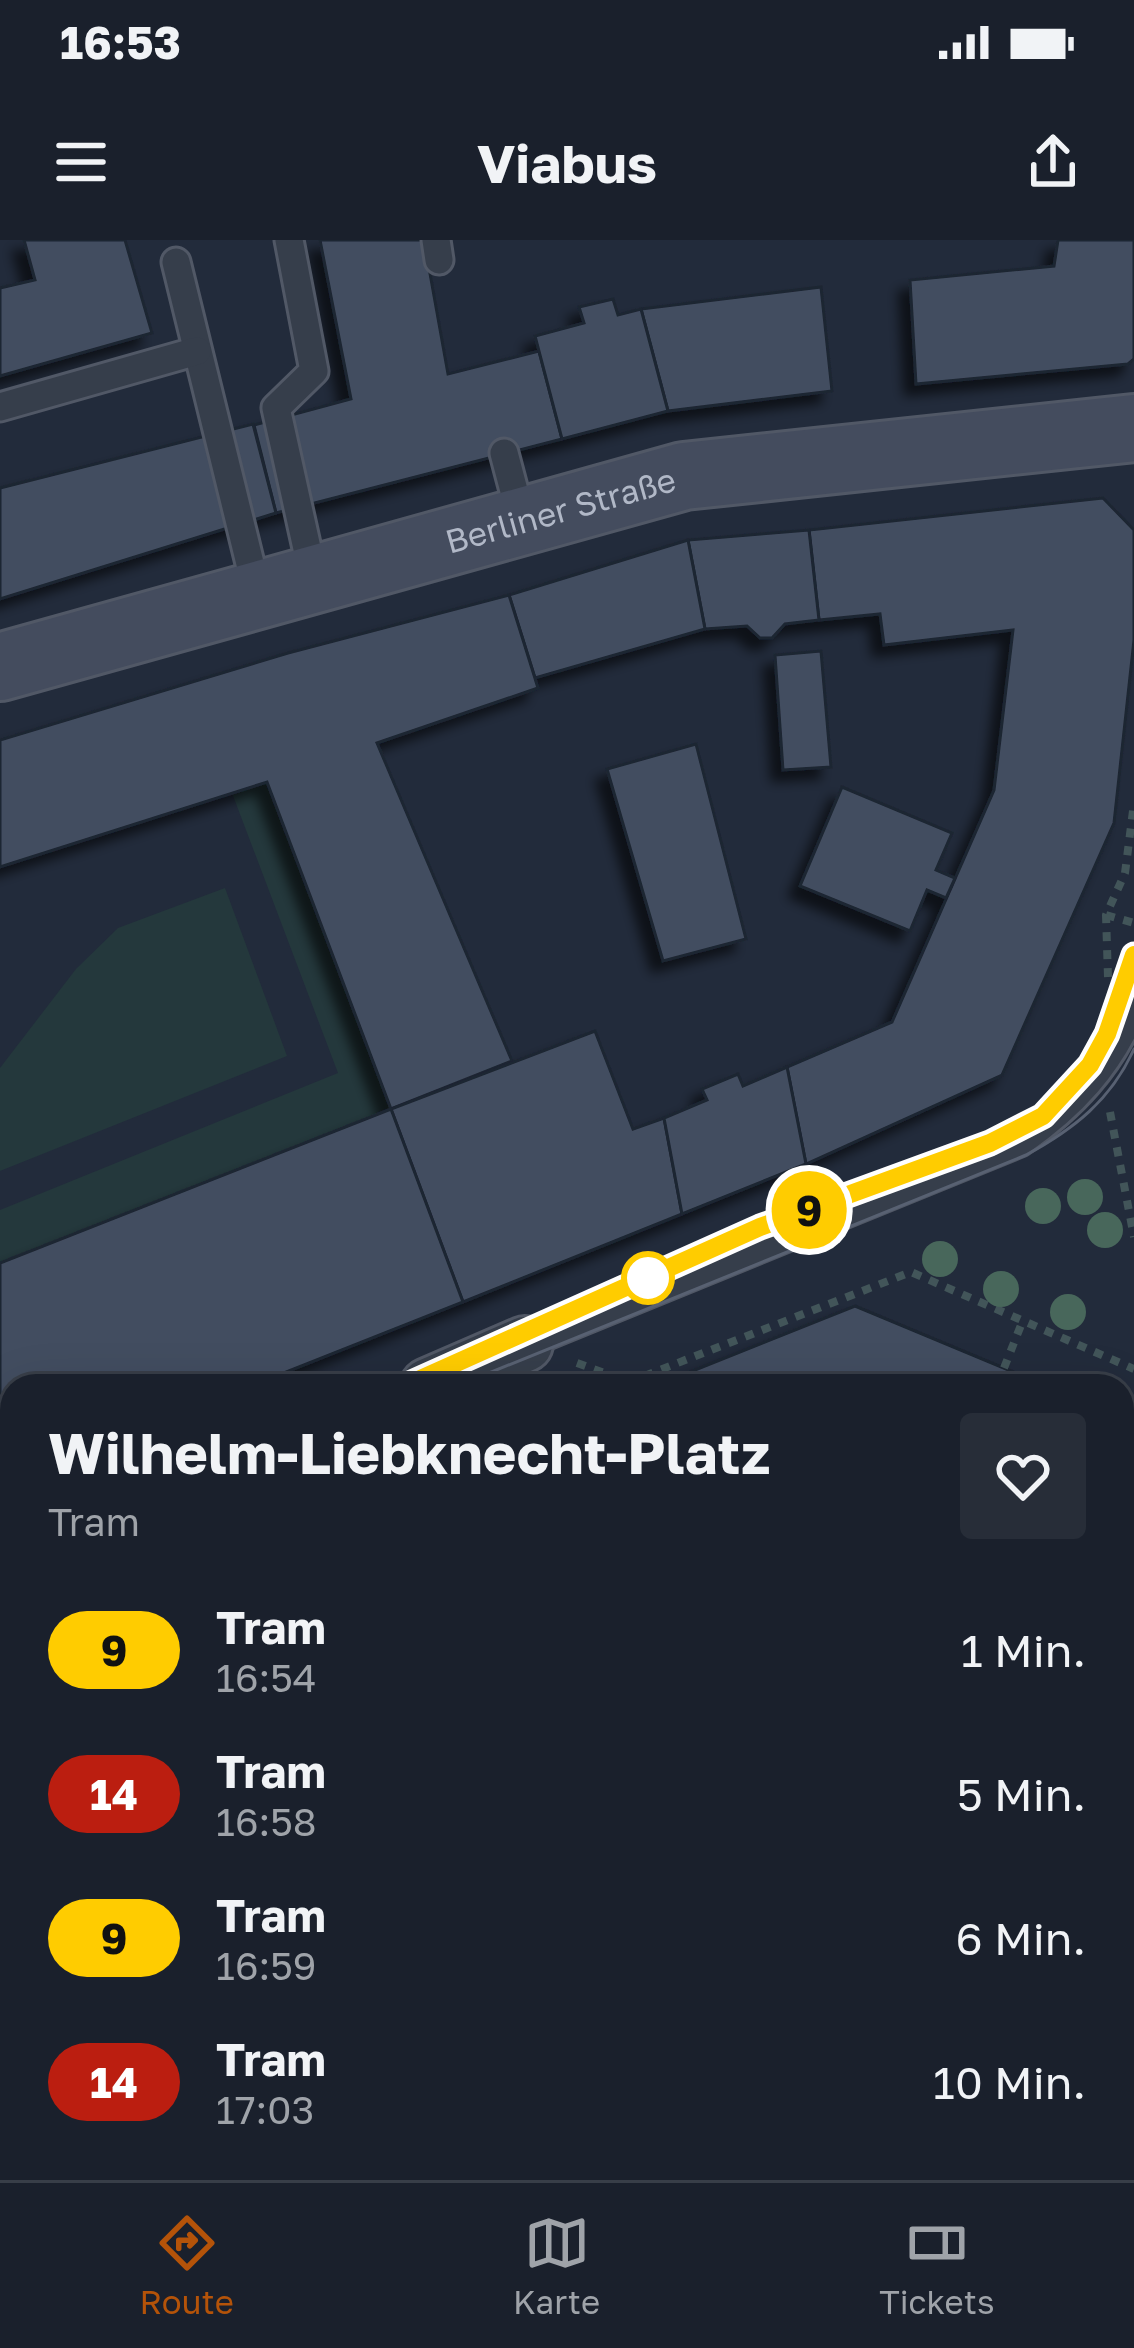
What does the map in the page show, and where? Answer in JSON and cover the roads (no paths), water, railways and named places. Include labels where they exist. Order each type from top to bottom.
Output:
[{"type":"main road","name":"Berliner Straße","points":[[0,667],[684,476],[1134,428]]},
{"type":"street","points":[[456,1374],[525,1344]]},
{"type":"lane","points":[[286,588],[276,407],[314,371],[290,240]]},
{"type":"lane","points":[[176,262],[197,351],[286,588]]},
{"type":"lane","points":[[0,407],[197,351]]},
{"type":"lane","points":[[504,453],[522,521]]},
{"type":"lane","points":[[525,1344],[1020,1142],[1086,1086],[1108,1060],[1134,1006]]},
{"type":"tram line","points":[[432,1374],[760,1227],[990,1143],[1043,1116],[1091,1065],[1107,1034],[1134,955]]},
{"type":"tram line","name":"9","points":[[434,1374],[760,1227],[990,1143],[1043,1116],[1090,1065],[1107,1034],[1134,955]]},
{"type":"tram line","points":[[487,1374],[1026,1155],[1089,1111],[1114,1083],[1134,1049]]}]
